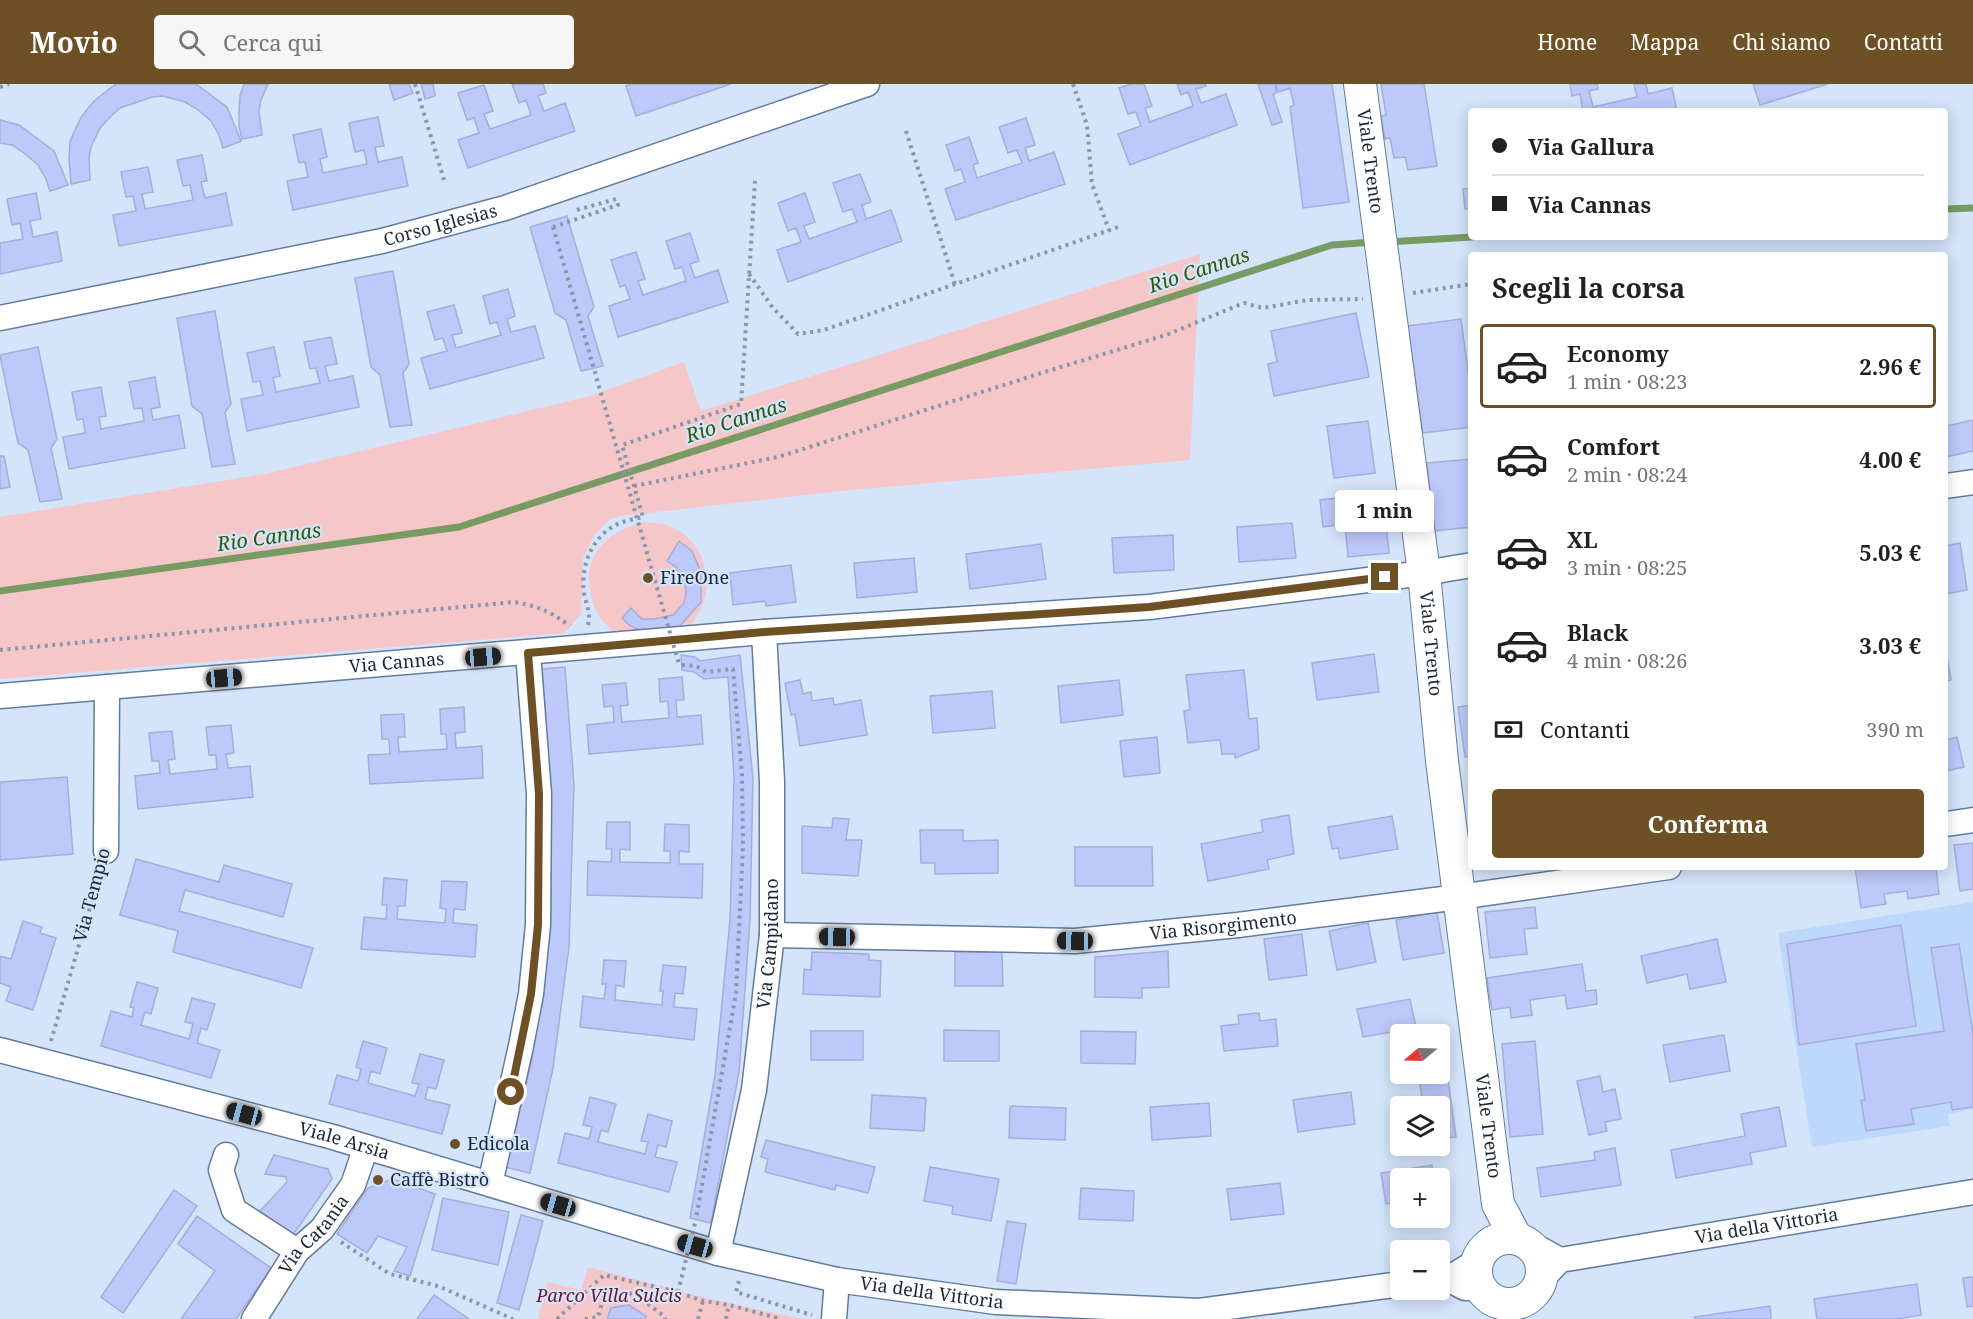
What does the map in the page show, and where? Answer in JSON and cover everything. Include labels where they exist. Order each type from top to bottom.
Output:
[{"type":"main road","name":"Viale Trento","points":[[1360,84],[1424,573],[1442,761],[1498,1204],[1514,1278]]},
{"type":"street","name":"Corso Iglesias","points":[[0,318],[381,241],[505,208],[867,84]]},
{"type":"street","points":[[1948,486],[1973,482]]},
{"type":"street","name":"Via Cannas","points":[[0,696],[764,632],[1149,607],[1468,566]]},
{"type":"street","name":"Via Campidano","points":[[718,1253],[754,1090],[772,935],[772,782],[764,632]]},
{"type":"street","points":[[490,1184],[531,994],[538,925],[539,794],[528,653]]},
{"type":"street","name":"Via Tempio","points":[[106,851],[107,687]]},
{"type":"street","points":[[1948,824],[1973,820]]},
{"type":"street","name":"Via Risorgimento","points":[[772,935],[1075,941],[1238,925],[1648,870]]},
{"type":"street","name":"Viale Arsia","points":[[0,1050],[366,1147],[718,1253]]},
{"type":"street","name":"Via Catania","points":[[254,1319],[297,1251],[322,1229],[353,1185],[366,1147]]},
{"type":"street","points":[[226,1155],[221,1170],[234,1210],[297,1251]]},
{"type":"street","name":"Via della Vittoria","points":[[1450,1282],[1465,1288],[1973,1192]]},
{"type":"street","name":"Via della Vittoria","points":[[718,1253],[837,1280],[996,1302],[1199,1315],[1390,1286]]},
{"type":"street","points":[[834,1319],[837,1280]]},
{"type":"path","points":[[0,87],[9,84]]},
{"type":"path","points":[[416,84],[444,180]]},
{"type":"path","points":[[1073,84],[1087,125],[1092,184],[1109,230]]},
{"type":"path","points":[[906,131],[955,284]]},
{"type":"path","points":[[588,627],[590,616],[584,591],[585,562],[600,536],[620,523],[643,517],[622,445],[741,404],[755,180]]},
{"type":"path","points":[[573,211],[616,199],[618,205],[553,227],[679,664],[696,666],[706,672],[733,669],[742,775],[743,847],[736,993],[701,1203],[678,1292]]},
{"type":"path","points":[[749,273],[773,308],[798,334],[824,330],[1121,226]]},
{"type":"path","points":[[1408,294],[1468,285]]},
{"type":"path","points":[[634,486],[778,457],[1166,335],[1244,303],[1263,308],[1308,300],[1366,299]]},
{"type":"path","points":[[0,650],[514,602],[532,605],[553,614],[578,632]]},
{"type":"path","name":"Via Tempio","points":[[45,1062],[106,851]]},
{"type":"path","points":[[322,1229],[390,1274],[438,1286],[513,1319]]},
{"type":"path","points":[[745,1259],[736,1292],[812,1315],[811,1319]]},
{"type":"path","points":[[557,1319],[604,1275],[781,1319]]},
{"type":"path","points":[[585,1319],[598,1317],[604,1296],[633,1293],[665,1319]]},
{"type":"path","points":[[698,1319],[703,1301]]},
{"type":"path","points":[[726,1319],[729,1305]]},
{"type":"shaded area","points":[[1973,902],[1973,1109],[1948,1114],[1950,1126],[1812,1147],[1778,933]]},
{"type":"green space","points":[[1200,254],[1190,460],[841,491],[610,519],[593,537],[583,559],[581,614],[564,633],[0,679],[0,517],[269,473],[590,396],[684,362],[701,411]]},
{"type":"green space","name":"FireOne","points":[[644,522],[663,524],[676,529],[688,537],[702,559],[706,573],[704,600],[699,613],[684,632],[672,635],[621,636],[607,625],[594,606],[589,575],[591,563],[597,551],[616,533]]},
{"type":"green space","name":"Parco Villa Sulcis","points":[[588,1267],[702,1297],[802,1319],[538,1319],[548,1282],[581,1290]]},
{"type":"building","points":[[116,84],[196,84],[227,107],[241,141],[223,148],[211,121],[197,109],[185,102],[163,96],[152,97],[120,108],[109,118],[100,128],[91,147],[90,180],[71,184],[69,159],[70,142],[74,132],[82,116],[94,101]]},
{"type":"building","points":[[244,84],[268,84],[259,111],[262,135],[242,139],[239,112],[240,96]]},
{"type":"building","points":[[389,84],[409,84],[413,93],[394,100]]},
{"type":"building","points":[[421,84],[433,84],[435,96],[425,99]]},
{"type":"building","points":[[512,84],[543,84],[546,93],[538,96],[544,111],[565,103],[575,131],[468,168],[458,140],[479,133],[474,118],[467,120],[458,93],[484,85],[493,111],[484,114],[490,129],[531,115],[526,100],[519,103]]},
{"type":"building","points":[[631,84],[731,84],[636,116],[626,86]]},
{"type":"building","points":[[1131,84],[1144,84],[1152,106],[1145,108],[1150,122],[1193,106],[1188,92],[1181,95],[1177,84],[1205,84],[1206,86],[1196,89],[1201,103],[1226,94],[1237,125],[1130,165],[1118,134],[1141,126],[1136,112],[1128,114],[1119,88]]},
{"type":"building","points":[[1258,84],[1275,84],[1276,93],[1273,94],[1282,122],[1272,125]]},
{"type":"building","points":[[1276,84],[1332,84],[1349,202],[1303,208],[1290,107],[1294,105],[1290,88],[1278,92]]},
{"type":"building","points":[[1381,84],[1424,84],[1437,166],[1408,170],[1405,157],[1394,158],[1390,138],[1385,139],[1381,116],[1386,115]]},
{"type":"building","points":[[1570,84],[1597,84],[1598,89],[1589,91],[1593,107],[1637,97],[1634,84],[1646,84],[1648,94],[1672,88],[1676,108],[1583,108],[1580,94],[1572,96]]},
{"type":"building","points":[[1753,84],[1828,84],[1760,105]]},
{"type":"building","points":[[378,117],[384,146],[375,147],[378,162],[402,157],[408,186],[293,210],[287,181],[308,177],[305,162],[299,163],[293,135],[321,129],[327,157],[320,159],[323,173],[367,164],[364,150],[355,152],[349,123]]},
{"type":"building","points":[[1026,118],[1035,145],[1025,148],[1029,161],[1054,152],[1065,184],[956,220],[945,189],[965,182],[961,169],[955,171],[946,145],[969,137],[978,163],[973,165],[977,178],[1022,163],[1017,150],[1008,153],[999,127]]},
{"type":"building","points":[[0,120],[19,125],[54,151],[68,185],[50,191],[38,165],[12,145],[0,143]]},
{"type":"building","points":[[202,155],[207,181],[201,182],[205,198],[226,193],[232,225],[119,246],[113,215],[136,211],[133,196],[126,197],[121,172],[148,167],[153,192],[142,194],[145,209],[193,200],[190,185],[183,186],[177,160]]},
{"type":"building","points":[[860,174],[871,202],[862,205],[866,219],[891,210],[902,241],[788,282],[777,250],[801,242],[796,228],[788,231],[778,203],[805,193],[815,222],[804,226],[809,239],[857,222],[852,209],[843,212],[833,183]]},
{"type":"building","points":[[1468,188],[1468,209],[1465,209],[1463,189]]},
{"type":"building","points":[[36,193],[41,219],[30,221],[33,237],[57,232],[62,261],[0,274],[0,243],[23,239],[20,223],[12,225],[7,199]]},
{"type":"building","points":[[567,216],[594,307],[588,316],[603,366],[581,371],[566,320],[555,313],[530,227]]},
{"type":"building","points":[[690,233],[699,261],[690,264],[695,278],[718,270],[728,302],[618,337],[609,306],[630,299],[625,285],[620,287],[611,260],[636,252],[645,279],[638,281],[643,295],[686,281],[682,267],[675,269],[666,241]]},
{"type":"building","points":[[393,271],[409,364],[403,373],[412,425],[390,427],[380,375],[371,367],[355,278]]},
{"type":"building","points":[[508,289],[515,316],[507,319],[511,332],[535,326],[544,358],[430,389],[421,358],[447,351],[443,338],[435,340],[427,312],[454,305],[462,333],[452,335],[456,348],[501,335],[497,322],[490,324],[483,296]]},
{"type":"building","points":[[215,311],[231,404],[225,412],[235,464],[212,467],[202,414],[192,406],[177,318]]},
{"type":"building","points":[[1356,313],[1369,377],[1274,396],[1268,364],[1277,362],[1271,331]]},
{"type":"building","points":[[1461,319],[1468,371],[1468,427],[1423,433],[1408,326]]},
{"type":"building","points":[[331,337],[337,364],[325,366],[329,381],[353,376],[359,407],[247,431],[241,399],[263,395],[260,381],[253,382],[247,353],[274,347],[280,376],[273,378],[276,392],[320,383],[316,368],[310,369],[304,342]]},
{"type":"building","points":[[38,347],[57,439],[51,448],[62,499],[40,502],[28,450],[18,443],[0,355]]},
{"type":"building","points":[[155,377],[160,407],[151,409],[153,420],[179,415],[185,448],[69,469],[63,437],[85,433],[83,419],[77,420],[72,392],[101,387],[106,416],[99,417],[101,429],[144,421],[142,408],[134,409],[129,382]]},
{"type":"building","points":[[1973,420],[1973,451],[1948,457],[1948,426]]},
{"type":"building","points":[[1368,421],[1375,473],[1334,478],[1327,426]]},
{"type":"building","points":[[0,456],[4,456],[10,487],[0,489]]},
{"type":"building","points":[[1468,459],[1468,527],[1434,531],[1427,463]]},
{"type":"building","points":[[1383,493],[1389,553],[1348,557],[1345,524],[1323,527],[1320,500]]},
{"type":"building","points":[[1292,523],[1296,558],[1239,562],[1237,527]]},
{"type":"building","points":[[1173,535],[1174,570],[1114,573],[1112,538]]},
{"type":"building","points":[[679,541],[692,551],[701,572],[701,602],[678,628],[643,632],[629,625],[622,618],[631,608],[642,619],[654,619],[673,615],[684,603],[685,583],[676,567],[667,561]]},
{"type":"building","points":[[1960,543],[1967,590],[1948,594],[1948,546]]},
{"type":"building","points":[[1041,544],[1046,579],[970,589],[966,554]]},
{"type":"building","points":[[914,558],[917,592],[857,598],[854,563]]},
{"type":"building","points":[[791,565],[796,602],[766,606],[765,601],[733,605],[730,573]]},
{"type":"building","points":[[1374,654],[1379,692],[1317,700],[1312,663]]},
{"type":"building","points":[[681,655],[695,657],[700,661],[740,655],[753,778],[750,920],[739,1072],[711,1223],[690,1218],[715,1075],[730,920],[734,777],[728,677],[704,679],[694,672],[682,670]]},
{"type":"building","points":[[1948,663],[1951,680],[1948,681]]},
{"type":"building","points":[[565,667],[574,785],[569,947],[553,1068],[530,1173],[505,1167],[531,1064],[549,941],[551,795],[542,669]]},
{"type":"building","points":[[1244,670],[1249,719],[1257,718],[1259,749],[1235,758],[1235,754],[1222,754],[1220,740],[1188,743],[1184,711],[1190,710],[1186,675]]},
{"type":"building","points":[[682,677],[684,700],[676,700],[677,717],[701,715],[703,744],[589,754],[587,725],[614,722],[613,706],[604,707],[602,685],[626,683],[628,705],[620,706],[622,722],[669,718],[668,701],[660,702],[659,679]]},
{"type":"building","points":[[800,680],[803,694],[811,692],[812,701],[833,698],[834,705],[861,700],[867,735],[800,746],[795,714],[791,715],[785,683]]},
{"type":"building","points":[[1119,680],[1123,715],[1061,723],[1058,686]]},
{"type":"building","points":[[992,691],[995,728],[933,733],[930,696]]},
{"type":"building","points":[[1468,706],[1468,757],[1465,757],[1458,707]]},
{"type":"building","points":[[464,707],[465,732],[455,733],[456,748],[482,746],[483,778],[370,784],[368,755],[390,754],[389,739],[382,739],[381,715],[404,714],[405,737],[398,737],[399,752],[447,749],[446,734],[441,734],[440,709]]},
{"type":"building","points":[[231,725],[234,753],[226,754],[228,768],[250,766],[253,797],[138,809],[135,776],[160,773],[159,761],[152,761],[149,733],[172,731],[175,759],[168,760],[170,774],[217,769],[216,755],[209,755],[206,727]]},
{"type":"building","points":[[1157,737],[1160,773],[1124,777],[1120,741]]},
{"type":"building","points":[[1957,737],[1964,767],[1948,771],[1948,739]]},
{"type":"building","points":[[67,777],[73,854],[0,860],[0,782]]},
{"type":"building","points":[[1289,815],[1294,854],[1267,860],[1269,869],[1208,881],[1201,844],[1263,832],[1261,820]]},
{"type":"building","points":[[1392,816],[1398,849],[1340,859],[1338,848],[1332,849],[1328,827]]},
{"type":"building","points":[[833,818],[849,819],[846,840],[862,840],[858,876],[802,873],[802,826],[832,828]]},
{"type":"building","points":[[607,822],[630,822],[630,850],[620,849],[620,862],[670,863],[670,851],[664,851],[665,824],[689,825],[689,852],[679,851],[679,864],[703,864],[702,898],[587,895],[588,861],[611,862],[612,849],[606,849]]},
{"type":"building","points":[[920,830],[963,830],[963,841],[998,840],[998,873],[935,874],[935,863],[921,863]]},
{"type":"building","points":[[1973,843],[1973,889],[1960,891],[1954,845]]},
{"type":"building","points":[[1075,847],[1152,847],[1153,886],[1075,886]]},
{"type":"building","points":[[136,859],[219,882],[224,865],[292,884],[283,917],[185,890],[179,911],[313,948],[301,988],[173,952],[178,931],[120,915]]},
{"type":"building","points":[[1855,870],[1936,870],[1939,894],[1908,899],[1907,891],[1884,894],[1886,904],[1861,908]]},
{"type":"building","points":[[384,878],[407,880],[405,906],[398,906],[397,919],[445,923],[446,909],[440,908],[442,881],[467,882],[465,910],[454,909],[453,923],[477,925],[475,957],[361,949],[364,917],[386,919],[387,905],[382,905]]},
{"type":"building","points":[[1535,907],[1537,928],[1524,929],[1527,954],[1490,958],[1485,912]]},
{"type":"building","points":[[1437,912],[1444,953],[1403,960],[1396,920]]},
{"type":"building","points":[[23,921],[42,927],[40,933],[56,938],[33,1010],[6,1001],[11,987],[0,983],[0,956],[11,959]]},
{"type":"building","points":[[1368,923],[1376,962],[1337,970],[1329,931]]},
{"type":"building","points":[[1901,925],[1916,1026],[1799,1045],[1787,944]]},
{"type":"building","points":[[1302,934],[1307,975],[1269,980],[1264,939]]},
{"type":"building","points":[[1717,939],[1726,982],[1690,989],[1687,974],[1647,983],[1641,956]]},
{"type":"building","points":[[1959,944],[1973,1034],[1973,1107],[1952,1110],[1951,1102],[1911,1109],[1914,1124],[1866,1131],[1861,1100],[1865,1100],[1856,1044],[1944,1031],[1931,948]]},
{"type":"building","points":[[1168,951],[1169,987],[1142,988],[1142,998],[1095,997],[1095,957]]},
{"type":"building","points":[[812,952],[869,954],[869,960],[881,961],[880,997],[803,994],[804,969],[811,970]]},
{"type":"building","points":[[955,952],[1002,952],[1003,986],[955,986]]},
{"type":"building","points":[[604,960],[626,961],[624,987],[616,985],[615,1000],[662,1005],[663,991],[660,991],[663,965],[686,967],[683,994],[675,993],[674,1007],[697,1009],[694,1040],[580,1027],[583,996],[604,999],[606,984],[602,984]]},
{"type":"building","points":[[1582,964],[1586,991],[1596,990],[1597,1004],[1567,1009],[1565,995],[1530,1000],[1532,1015],[1511,1018],[1510,1007],[1492,1010],[1487,978]]},
{"type":"building","points":[[137,982],[158,988],[151,1014],[145,1012],[141,1025],[189,1039],[193,1024],[185,1022],[192,998],[215,1004],[207,1030],[201,1028],[197,1043],[220,1050],[211,1078],[101,1046],[111,1011],[132,1017],[134,1008],[130,1007]]},
{"type":"building","points":[[1410,999],[1415,1024],[1390,1024],[1390,1032],[1363,1037],[1357,1009]]},
{"type":"building","points":[[1259,1013],[1260,1021],[1276,1019],[1278,1046],[1224,1051],[1221,1026],[1239,1024],[1238,1015]]},
{"type":"building","points":[[944,1030],[999,1031],[999,1061],[944,1061]]},
{"type":"building","points":[[811,1031],[863,1031],[863,1060],[811,1060]]},
{"type":"building","points":[[1081,1031],[1136,1032],[1135,1064],[1081,1063]]},
{"type":"building","points":[[1724,1035],[1730,1071],[1670,1082],[1663,1045]]},
{"type":"building","points":[[363,1041],[387,1048],[380,1074],[371,1071],[368,1083],[415,1096],[419,1084],[412,1083],[420,1054],[444,1060],[436,1089],[428,1087],[425,1099],[450,1105],[442,1134],[329,1104],[337,1075],[358,1081],[361,1069],[356,1067]]},
{"type":"building","points":[[1535,1041],[1543,1134],[1510,1137],[1502,1044]]},
{"type":"building","points":[[1600,1076],[1603,1092],[1615,1089],[1621,1119],[1605,1122],[1607,1131],[1589,1135],[1577,1081]]},
{"type":"building","points":[[1420,1084],[1449,1084],[1456,1137],[1450,1138],[1450,1096],[1422,1096]]},
{"type":"building","points":[[1351,1092],[1355,1124],[1298,1132],[1293,1100]]},
{"type":"building","points":[[872,1095],[926,1098],[924,1131],[870,1128]]},
{"type":"building","points":[[590,1097],[616,1104],[608,1132],[601,1130],[598,1142],[645,1154],[648,1142],[641,1141],[648,1114],[672,1121],[666,1147],[658,1145],[655,1157],[677,1162],[669,1192],[558,1163],[565,1133],[589,1139],[592,1127],[583,1125]]},
{"type":"building","points":[[1209,1103],[1211,1136],[1152,1140],[1150,1107]]},
{"type":"building","points":[[1010,1106],[1066,1108],[1065,1140],[1009,1138]]},
{"type":"building","points":[[1779,1107],[1786,1146],[1750,1153],[1752,1164],[1676,1178],[1671,1150],[1745,1136],[1741,1114]]},
{"type":"building","points":[[766,1140],[875,1167],[868,1193],[836,1185],[835,1190],[765,1172],[768,1159],[761,1157]]},
{"type":"building","points":[[1615,1148],[1621,1185],[1541,1197],[1537,1168],[1595,1160],[1594,1152]]},
{"type":"building","points":[[274,1155],[328,1169],[332,1179],[293,1235],[260,1211],[287,1182],[286,1177],[265,1174]]},
{"type":"building","points":[[1432,1165],[1432,1168],[1413,1168]]},
{"type":"building","points":[[930,1167],[999,1179],[991,1221],[952,1214],[953,1206],[924,1201]]},
{"type":"building","points":[[1390,1172],[1390,1203],[1386,1204],[1381,1173]]},
{"type":"building","points":[[393,1179],[435,1194],[410,1276],[394,1271],[407,1247],[378,1236],[367,1253],[337,1234],[368,1188]]},
{"type":"building","points":[[1280,1183],[1284,1214],[1231,1220],[1227,1189]]},
{"type":"building","points":[[1081,1188],[1134,1191],[1133,1221],[1079,1219]]},
{"type":"building","points":[[174,1190],[197,1206],[123,1313],[101,1297]]},
{"type":"building","points":[[443,1198],[509,1212],[498,1265],[432,1250]]},
{"type":"building","points":[[521,1215],[543,1221],[519,1310],[497,1303]]},
{"type":"building","points":[[197,1216],[271,1268],[236,1319],[181,1319],[215,1271],[178,1244]]},
{"type":"building","points":[[1007,1221],[1026,1224],[1016,1284],[997,1281]]},
{"type":"building","points":[[1973,1277],[1973,1306],[1967,1307],[1963,1278]]},
{"type":"building","points":[[1917,1284],[1921,1315],[1897,1319],[1817,1319],[1814,1299]]},
{"type":"building","points":[[434,1295],[469,1319],[417,1319]]},
{"type":"building","points":[[629,1305],[646,1316],[645,1319],[607,1319],[611,1308]]},
{"type":"building","points":[[1770,1306],[1771,1319],[1695,1319],[1694,1317]]},
{"type":"waterway","name":"Rio Cannas","points":[[1948,209],[1973,208]]},
{"type":"waterway","name":"Rio Cannas","points":[[1387,242],[1468,237]]},
{"type":"waterway","name":"Rio Cannas","points":[[0,591],[459,527],[1332,245],[1373,242]]},
{"type":"place","name":"FireOne","points":[[648,578]]},
{"type":"place","name":"Edicola","points":[[455,1144]]},
{"type":"place","name":"Caffè Bistrò","points":[[378,1180]]},
{"type":"route","points":[[511,1092],[531,994],[538,925],[539,794],[528,653],[764,632],[1149,607],[1385,577]]}]
